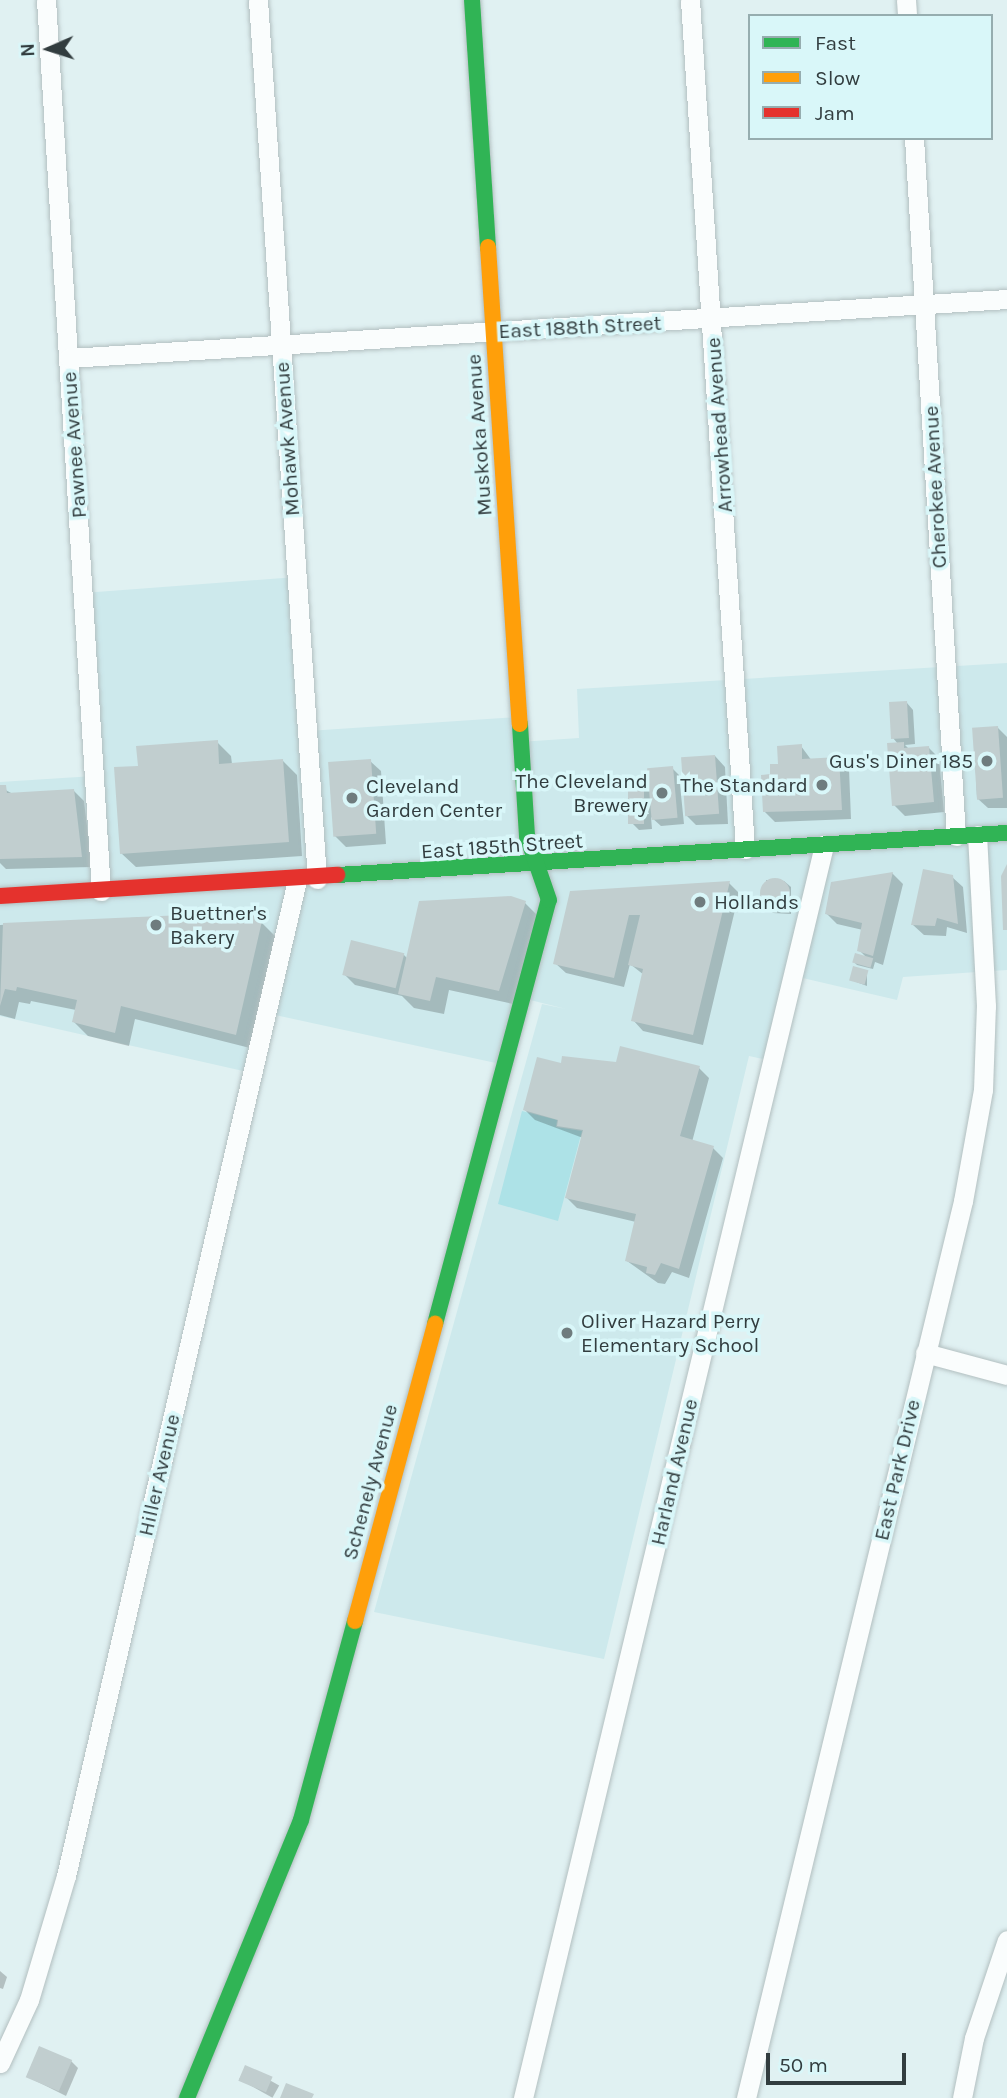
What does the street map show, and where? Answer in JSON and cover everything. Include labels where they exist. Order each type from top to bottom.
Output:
[{"type":"street","name":"Pawnee Avenue","points":[[46,0],[101,891]]},
{"type":"street","name":"Mohawk Avenue","points":[[258,0],[281,345],[307,879]]},
{"type":"street","name":"Muskoka Avenue","points":[[472,0],[519,742],[527,836],[537,866]]},
{"type":"street","name":"Arrowhead Avenue","points":[[690,0],[745,849]]},
{"type":"street","name":"Cherokee Avenue","points":[[914,140],[956,836]]},
{"type":"street","name":"East 188th Street","points":[[69,358],[712,320],[1007,299]]},
{"type":"street","name":"East 185th Street","points":[[0,897],[537,866],[745,849],[1007,833]]},
{"type":"street","name":"East Park Drive","points":[[746,2098],[963,1202],[983,1090],[986,1006],[977,835]]},
{"type":"street","name":"Harland Avenue","points":[[523,2098],[824,845]]},
{"type":"street","name":"Schenely Avenue","points":[[187,2098],[301,1820],[549,900],[537,866]]},
{"type":"street","name":"Hiller Avenue","points":[[0,2063],[29,2000],[66,1876],[307,879]]},
{"type":"street","points":[[925,1353],[1007,1374]]},
{"type":"street","points":[[962,2098],[974,2038],[1007,1940]]},
{"type":"shaded area","points":[[296,577],[308,731],[518,717],[519,742],[579,738],[577,689],[1007,663],[1007,970],[903,977],[897,1000],[794,976],[773,1061],[749,1056],[604,1659],[374,1612],[542,1004],[566,1009],[522,998],[505,1065],[266,1013],[252,1073],[0,1016],[0,782],[94,776],[83,593]]},
{"type":"shaded area","points":[[522,1111],[557,1120],[556,1127],[582,1131],[558,1221],[498,1204]]},
{"type":"building","points":[[907,701],[909,738],[891,739],[889,702]]},
{"type":"building","name":"Gus's Diner 185","points":[[998,726],[1003,798],[977,800],[972,728]]},
{"type":"building","points":[[218,740],[219,764],[283,759],[289,842],[120,854],[114,767],[138,766],[136,746]]},
{"type":"building","points":[[904,742],[904,748],[929,746],[934,802],[892,806],[887,743]]},
{"type":"building","points":[[802,744],[802,759],[839,757],[842,810],[763,812],[761,775],[770,774],[770,764],[778,764],[777,746]]},
{"type":"building","points":[[715,755],[719,814],[685,816],[681,757]]},
{"type":"building","name":"Cleveland Garden Center","points":[[371,759],[376,834],[333,837],[328,762]]},
{"type":"building","name":"The Cleveland Brewery","points":[[673,766],[678,818],[652,820],[647,768]]},
{"type":"building","points":[[628,780],[644,780],[644,824],[628,824]]},
{"type":"building","points":[[0,785],[6,785],[7,793],[74,789],[82,857],[0,859]]},
{"type":"building","points":[[1007,864],[1007,930],[1003,930],[1001,876]]},
{"type":"building","points":[[923,869],[953,875],[958,924],[937,918],[935,926],[911,925]]},
{"type":"building","points":[[893,872],[873,956],[857,951],[862,923],[825,914],[831,882]]},
{"type":"building","points":[[775,878],[786,882],[790,893],[786,904],[775,908],[764,904],[760,893],[764,882]]},
{"type":"building","points":[[730,881],[693,1035],[631,1021],[643,969],[628,965],[640,915],[629,915],[614,978],[553,964],[570,891]]},
{"type":"building","points":[[511,896],[526,901],[499,991],[436,977],[430,1001],[398,994],[419,901]]},
{"type":"building","points":[[251,912],[262,921],[236,1035],[121,1006],[115,1033],[72,1022],[77,1000],[17,987],[16,991],[5,989],[0,1006],[3,923]]},
{"type":"building","points":[[351,940],[404,953],[396,988],[342,975]]},
{"type":"building","points":[[855,953],[873,958],[871,968],[852,963]]},
{"type":"building","points":[[853,966],[868,970],[865,985],[849,980]]},
{"type":"building","points":[[620,1046],[700,1066],[680,1136],[714,1146],[679,1269],[661,1263],[655,1275],[646,1273],[647,1267],[625,1261],[636,1214],[565,1198],[583,1130],[557,1126],[558,1120],[523,1110],[537,1057],[561,1063],[562,1056],[616,1062]]},
{"type":"building","points":[[39,2046],[72,2060],[59,2091],[26,2077]]},
{"type":"building","points":[[245,2065],[273,2077],[266,2092],[238,2081]]},
{"type":"building","points":[[286,2083],[314,2094],[312,2098],[280,2098]]},
{"type":"traffic: fast","points":[[472,0],[488,247]]},
{"type":"traffic: fast","points":[[435,1324],[549,900],[527,836],[520,724]]},
{"type":"traffic: fast","points":[[337,875],[1007,833]]},
{"type":"traffic: fast","points":[[187,2098],[301,1820],[355,1621]]},
{"type":"traffic: slow","points":[[488,247],[520,724]]},
{"type":"traffic: slow","points":[[355,1621],[435,1324]]},
{"type":"traffic: jam","points":[[0,896],[337,875]]},
{"type":"place","name":"Gus's Diner 185","points":[[987,761]]},
{"type":"place","name":"The Standard","points":[[822,785]]},
{"type":"place","name":"The Cleveland Brewery","points":[[662,793]]},
{"type":"place","name":"Cleveland Garden Center","points":[[352,798]]},
{"type":"place","name":"Hollands","points":[[700,902]]},
{"type":"place","name":"Buettner's Bakery","points":[[156,925]]},
{"type":"place","name":"Oliver Hazard Perry Elementary School","points":[[567,1333]]}]
